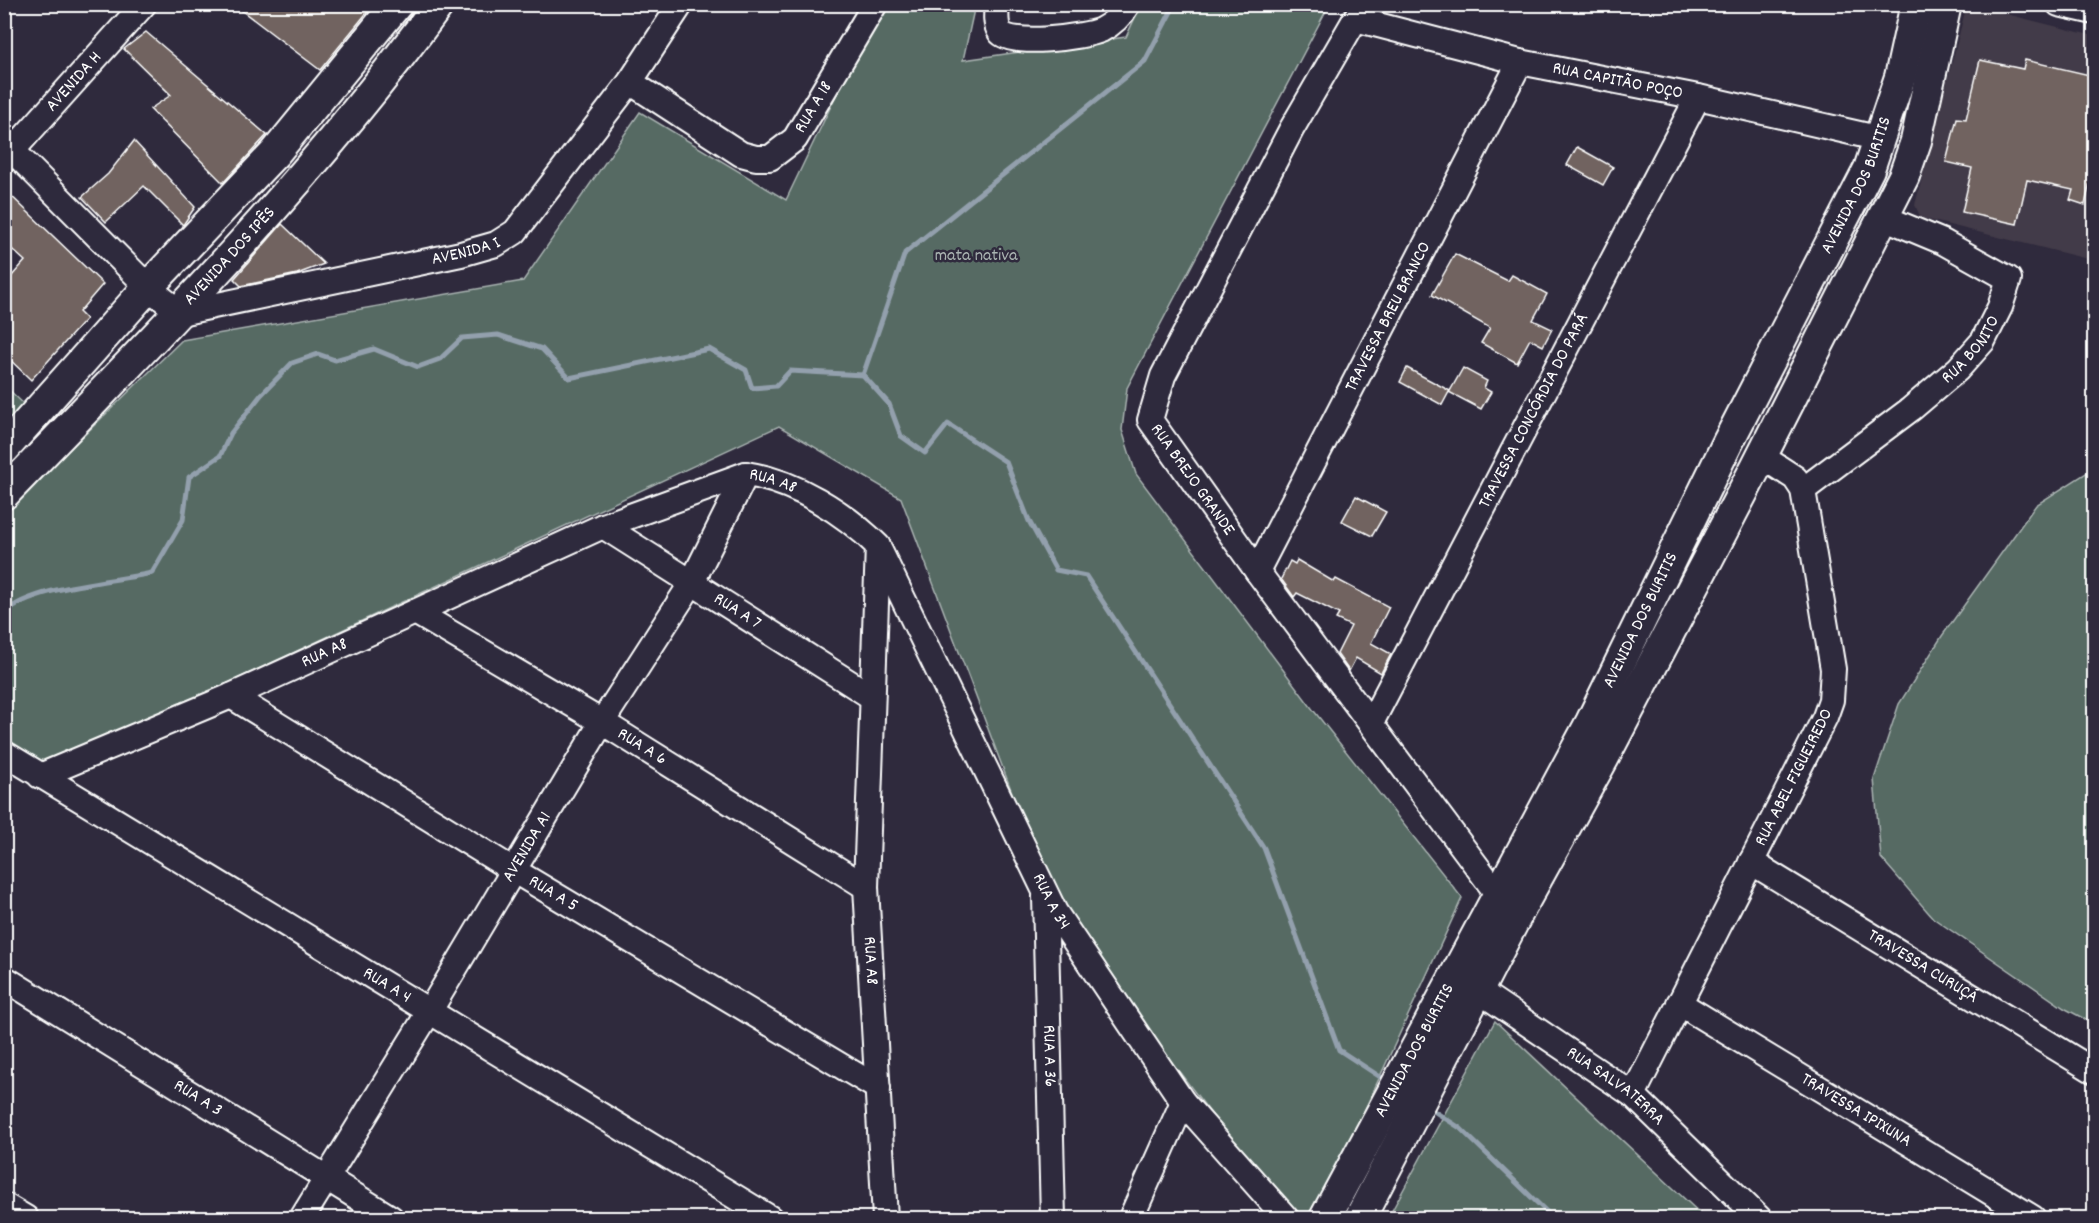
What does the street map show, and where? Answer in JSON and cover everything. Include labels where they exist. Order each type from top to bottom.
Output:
[{"type":"main road","name":"AVENIDA DOS IPÊS","points":[[4,449],[148,287],[274,153],[398,4]]},
{"type":"main road","name":"AVENIDA DOS IPÊS","points":[[4,494],[180,313],[354,117],[439,4]]},
{"type":"main road","name":"AVENIDA DOS BURITIS","points":[[1326,1218],[1395,1089],[1468,982],[1510,903],[1591,722],[1728,442],[1869,169],[1900,77],[1916,4]]},
{"type":"main road","name":"AVENIDA DOS BURITIS","points":[[1510,903],[1604,759],[1904,176],[1916,141],[1946,4]]},
{"type":"main road","name":"AVENIDA DOS BURITIS","points":[[1360,1218],[1421,1103],[1468,982]]},
{"type":"street","name":"AVENIDA H","points":[[8,151],[144,4]]},
{"type":"street","name":"AVENIDA I","points":[[180,313],[461,254],[496,244],[515,232],[528,218],[630,82],[681,4]]},
{"type":"street","name":"RUA A 18","points":[[630,82],[741,154],[756,158],[770,158],[795,139],[875,4]]},
{"type":"street","points":[[997,4],[996,21],[1001,34],[1012,40],[1024,42],[1098,31],[1121,15],[1128,4]]},
{"type":"street","points":[[2059,4],[2094,12]]},
{"type":"street","name":"RUA CAPITÃO POÇO","points":[[1360,12],[1520,62],[1698,97],[1881,139]]},
{"type":"street","name":"RUA BREJO GRANDE","points":[[1360,12],[1291,130],[1163,376],[1150,420],[1257,571],[1510,903]]},
{"type":"street","name":"TRAVESSA BREU BRANCO","points":[[1257,571],[1520,62]]},
{"type":"street","name":"TRAVESSA CONCÓRDIA DO PARÁ","points":[[1371,723],[1698,97]]},
{"type":"street","points":[[8,151],[148,287],[180,313]]},
{"type":"street","name":"RUA BONITO","points":[[1803,490],[1951,376],[1983,341],[2003,298],[2008,279],[1943,242],[1883,217]]},
{"type":"street","points":[[1761,456],[1787,472],[1803,490]]},
{"type":"street","name":"RUA A8","points":[[40,776],[231,696],[603,525],[746,474],[765,477],[790,486],[861,530],[878,546],[866,887],[885,1218]]},
{"type":"street","name":"AVENIDA A1","points":[[302,1218],[429,1012],[602,722],[691,584],[746,474]]},
{"type":"street","name":"RUA ABEL FIGUEIREDO","points":[[1633,1095],[1826,717],[1831,700],[1833,669],[1803,490]]},
{"type":"street","name":"RUA A 7","points":[[603,525],[691,584],[872,697]]},
{"type":"street","name":"RUA A 34","points":[[878,546],[1045,895],[1183,1102],[1286,1218]]},
{"type":"street","name":"RUA A 6","points":[[415,612],[602,722],[866,887]]},
{"type":"street","name":"RUA A 5","points":[[231,696],[513,870],[878,1088]]},
{"type":"street","name":"RUA A 4","points":[[4,753],[770,1218]]},
{"type":"street","name":"TRAVESSA CURUÇÁ","points":[[1751,862],[2094,1071]]},
{"type":"street","name":"RUA A 36","points":[[1045,895],[1053,1218]]},
{"type":"street","name":"RUA A 3","points":[[4,978],[391,1218]]},
{"type":"street","name":"RUA SALVATERRA","points":[[1468,982],[1633,1095],[1759,1218]]},
{"type":"street","name":"TRAVESSA IPIXUNA","points":[[1679,1003],[2033,1218]]},
{"type":"street","points":[[1131,1218],[1183,1102]]},
{"type":"street","points":[[4,1205],[26,1218]]},
{"type":"shaded area","points":[[1978,7],[2094,36],[2094,250],[2092,260],[1921,218],[1915,205],[1965,12]]},
{"type":"green space","name":"mata nativa","points":[[886,5],[975,5],[963,60],[1126,37],[1141,5],[1329,5],[1127,388],[1122,430],[1136,474],[1314,711],[1462,898],[1315,1218],[1290,1218],[1056,909],[901,498],[779,426],[38,772],[5,751],[4,513],[182,340],[523,281],[640,112],[786,200],[861,43]]},
{"type":"green space","points":[[5,386],[27,407],[5,432]]},
{"type":"green space","points":[[2094,468],[2094,1024],[2064,1008],[1933,918],[1881,858],[1874,779],[1899,704],[1942,636],[2036,505]]},
{"type":"green space","points":[[1495,1021],[1705,1218],[1388,1218]]},
{"type":"building","points":[[233,4],[374,4],[320,70]]},
{"type":"building","points":[[146,32],[267,135],[223,183],[150,109],[171,95],[124,49]]},
{"type":"building","points":[[1980,60],[2023,69],[2025,60],[2094,76],[2094,164],[2085,205],[2070,200],[2073,190],[2027,180],[2017,224],[1962,212],[1972,168],[1946,162],[1957,118],[1966,119]]},
{"type":"building","points":[[134,141],[195,207],[183,225],[144,186],[106,222],[82,197],[108,174]]},
{"type":"building","points":[[1577,147],[1613,167],[1603,185],[1567,165]]},
{"type":"building","points":[[4,189],[103,284],[79,312],[86,319],[31,380],[4,354],[4,285],[25,261],[4,242]]},
{"type":"building","points":[[282,224],[324,264],[297,274],[241,286],[234,279]]},
{"type":"building","points":[[1455,254],[1508,281],[1512,275],[1547,294],[1533,320],[1552,329],[1543,346],[1530,339],[1517,363],[1481,343],[1490,328],[1432,295]]},
{"type":"building","points":[[1407,368],[1450,391],[1463,368],[1487,381],[1484,388],[1491,392],[1481,409],[1449,392],[1442,405],[1400,382]]},
{"type":"building","points":[[1356,496],[1386,512],[1372,536],[1342,521]]},
{"type":"building","points":[[1297,560],[1334,582],[1336,579],[1389,607],[1371,643],[1391,654],[1381,673],[1356,658],[1349,671],[1337,654],[1351,626],[1336,619],[1339,614],[1297,593],[1294,597],[1281,579],[1290,561],[1295,564]]},
{"type":"waterway","points":[[863,375],[905,253],[1145,61],[1175,4]]},
{"type":"waterway","points":[[4,613],[17,604],[53,591],[152,573],[183,520],[189,477],[220,456],[231,433],[261,395],[292,363],[318,354],[335,360],[374,349],[418,367],[440,359],[462,338],[498,335],[542,349],[569,378],[709,349],[746,370],[752,388],[776,386],[790,371],[863,375],[889,404],[901,436],[925,453],[948,424],[1006,462],[1029,521],[1056,570],[1086,576],[1264,848],[1339,1050],[1388,1082]]},
{"type":"waterway","points":[[1429,1108],[1460,1128],[1553,1218]]}]
